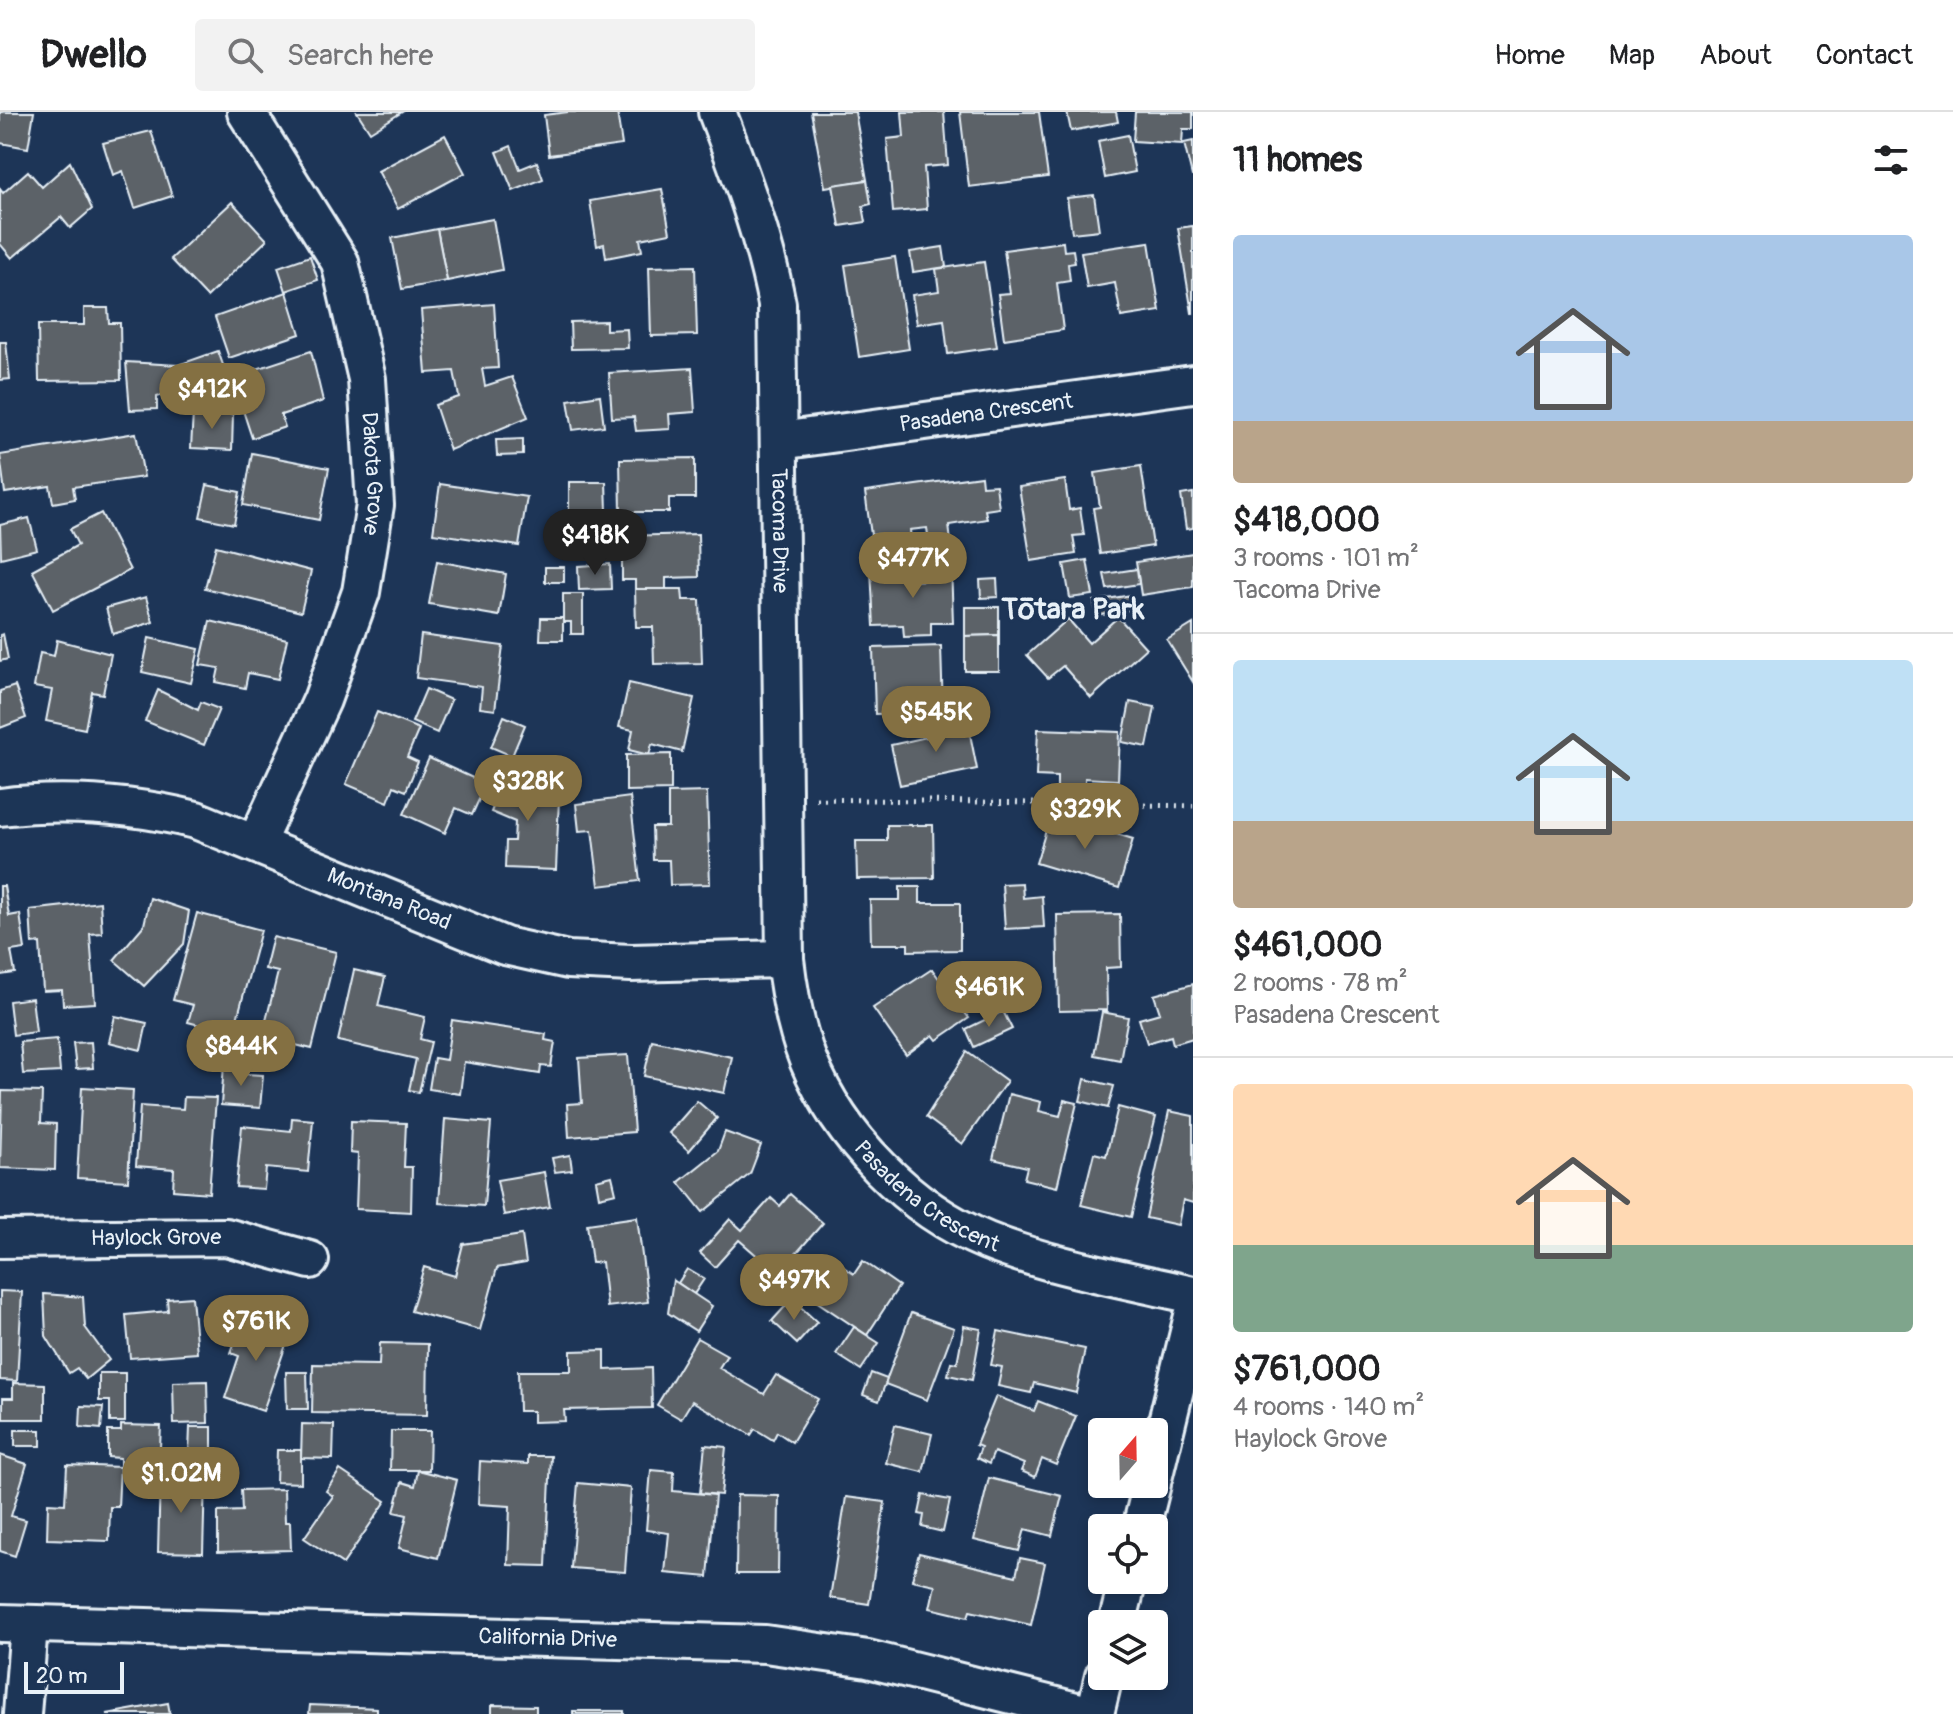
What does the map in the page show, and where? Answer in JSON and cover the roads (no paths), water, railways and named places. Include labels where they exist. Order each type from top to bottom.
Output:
[{"type":"street","name":"Dakota Grove","points":[[246,112],[340,262],[367,379],[375,505],[361,592],[322,700],[256,843]]},
{"type":"street","name":"Tacoma Drive","points":[[717,112],[755,214],[775,291],[780,360],[785,959]]},
{"type":"street","name":"Pasadena Crescent","points":[[780,441],[1193,384]]},
{"type":"street","name":"Montana Road","points":[[0,807],[40,802],[100,803],[146,808],[196,820],[491,940],[568,960],[631,963],[785,959]]},
{"type":"street","name":"Pasadena Crescent","points":[[785,959],[790,995],[808,1060],[846,1127],[895,1182],[953,1225],[987,1241],[1029,1255],[1193,1295]]},
{"type":"street","name":"Haylock Grove","points":[[0,1239],[226,1237],[310,1260]]},
{"type":"street","points":[[1168,1418],[1193,1316]]},
{"type":"street","points":[[14,1624],[22,1714]]},
{"type":"street","name":"California Drive","points":[[14,1624],[637,1638],[765,1644],[868,1659],[1088,1714]]},
{"type":"street","points":[[1095,1714],[1101,1690]]},
{"type":"district","name":"Tōtara Park","points":[[1073,609]]}]
